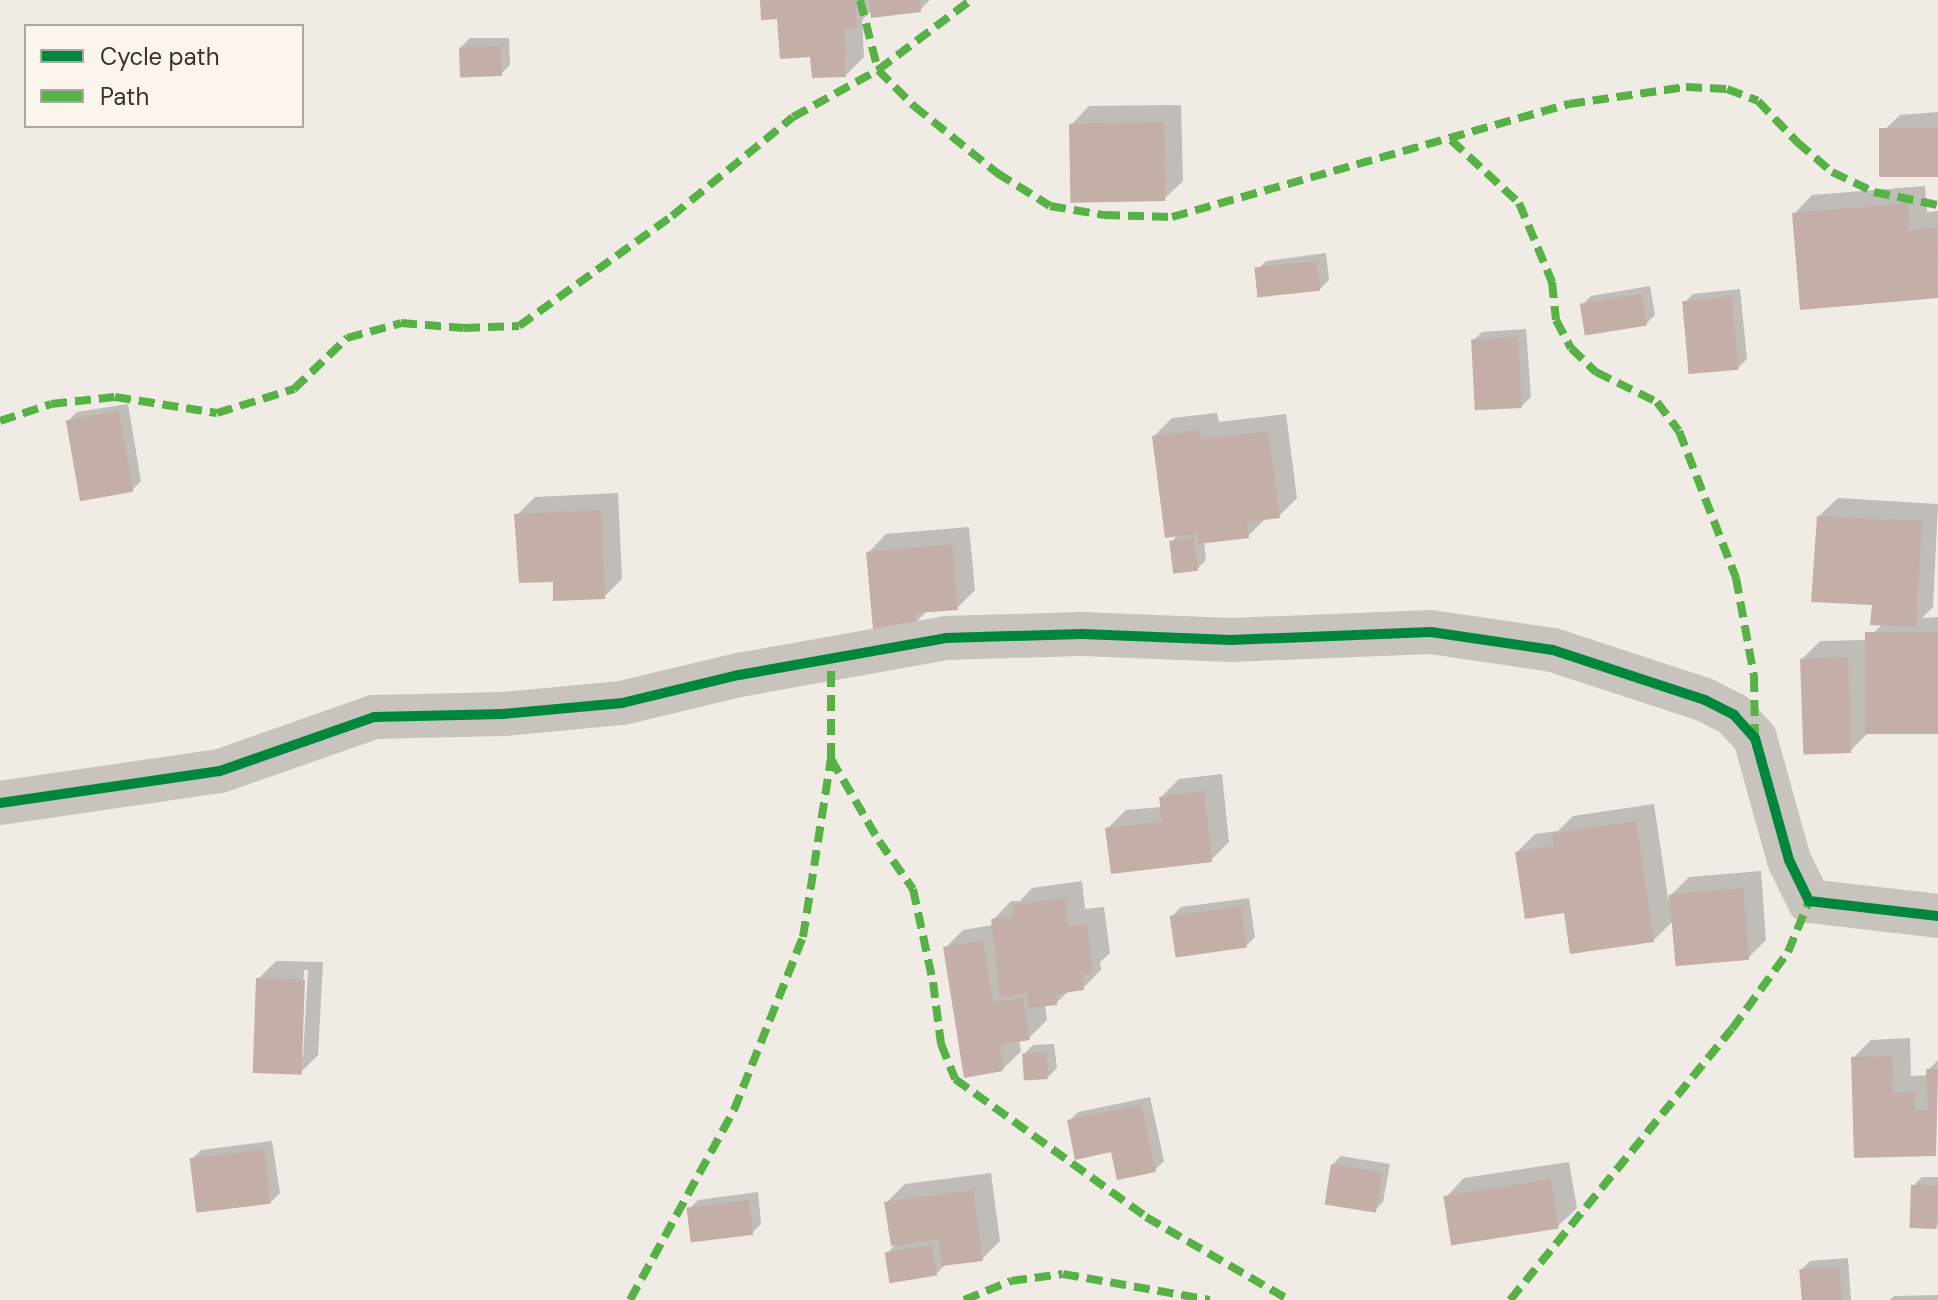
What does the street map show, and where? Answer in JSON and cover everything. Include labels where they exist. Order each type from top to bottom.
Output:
[{"type":"street","points":[[0,803],[220,771],[374,717],[503,714],[622,703],[739,675],[946,638],[1082,634],[1231,640],[1431,632],[1553,650],[1705,700],[1734,715],[1755,738],[1789,860],[1809,901],[1938,916]]},
{"type":"building","points":[[760,0],[855,0],[857,28],[844,29],[846,77],[812,78],[810,57],[780,59],[777,19],[761,20]]},
{"type":"building","points":[[869,0],[920,0],[921,12],[871,18]]},
{"type":"building","points":[[501,46],[502,76],[460,77],[459,47]]},
{"type":"building","points":[[1164,122],[1165,201],[1070,203],[1069,124]]},
{"type":"building","points":[[1879,128],[1938,128],[1938,177],[1879,177]]},
{"type":"building","points":[[1908,203],[1909,230],[1937,227],[1938,298],[1800,310],[1792,213]]},
{"type":"building","points":[[1317,261],[1320,291],[1257,297],[1254,268]]},
{"type":"building","points":[[1642,294],[1647,326],[1585,335],[1580,304]]},
{"type":"building","points":[[1732,297],[1738,370],[1689,374],[1682,301]]},
{"type":"building","points":[[1518,337],[1522,408],[1475,410],[1471,339]]},
{"type":"building","points":[[119,411],[133,492],[80,501],[66,420]]},
{"type":"building","points":[[1200,430],[1201,439],[1268,431],[1280,518],[1247,522],[1249,538],[1198,544],[1197,534],[1165,538],[1152,436]]},
{"type":"building","points":[[601,510],[605,599],[553,601],[553,582],[519,583],[514,514]]},
{"type":"building","points":[[1817,516],[1922,521],[1916,627],[1870,625],[1872,605],[1811,602]]},
{"type":"building","points":[[1194,538],[1198,571],[1173,574],[1169,541]]},
{"type":"building","points":[[952,544],[958,610],[915,613],[916,625],[873,629],[866,552]]},
{"type":"building","points":[[1865,632],[1938,632],[1938,734],[1865,734]]},
{"type":"building","points":[[1848,657],[1851,753],[1803,755],[1800,659]]},
{"type":"building","points":[[1204,791],[1212,862],[1111,874],[1105,828],[1162,822],[1159,797]]},
{"type":"building","points":[[1636,821],[1654,942],[1570,954],[1564,913],[1525,919],[1515,852],[1554,846],[1552,834]]},
{"type":"building","points":[[1743,888],[1749,960],[1676,966],[1669,894]]},
{"type":"building","points":[[1065,898],[1068,926],[1087,924],[1093,973],[1082,975],[1084,990],[1056,994],[1057,1005],[1029,1008],[1027,993],[1000,997],[991,919],[1014,917],[1012,905]]},
{"type":"building","points":[[1241,906],[1247,948],[1176,958],[1170,916]]},
{"type":"building","points":[[983,940],[993,1002],[1023,998],[1030,1040],[1000,1045],[1003,1071],[964,1078],[943,947]]},
{"type":"building","points":[[256,978],[305,980],[302,1075],[253,1073]]},
{"type":"building","points":[[1046,1052],[1048,1079],[1024,1081],[1022,1054]]},
{"type":"building","points":[[1892,1056],[1893,1093],[1915,1092],[1915,1110],[1928,1110],[1926,1069],[1938,1069],[1936,1156],[1854,1158],[1851,1057]]},
{"type":"building","points":[[1141,1105],[1156,1172],[1117,1180],[1111,1152],[1075,1160],[1067,1120]]},
{"type":"building","points":[[264,1149],[271,1204],[196,1213],[190,1158]]},
{"type":"building","points":[[1331,1164],[1382,1172],[1376,1213],[1325,1204]]},
{"type":"building","points":[[1551,1179],[1559,1228],[1451,1245],[1443,1196]]},
{"type":"building","points":[[1911,1185],[1938,1186],[1936,1229],[1909,1228]]},
{"type":"building","points":[[973,1190],[983,1261],[942,1266],[938,1239],[891,1246],[884,1202]]},
{"type":"building","points":[[749,1200],[753,1235],[691,1242],[686,1208]]},
{"type":"building","points":[[932,1245],[937,1276],[889,1283],[885,1253]]},
{"type":"building","points":[[1839,1266],[1842,1300],[1802,1300],[1799,1269]]},
{"type":"marked path","points":[[860,0],[878,70],[914,106],[997,173],[1050,206],[1104,215],[1172,217],[1569,104],[1686,87],[1727,89],[1758,101],[1797,142],[1832,172],[1874,192],[1938,205]]},
{"type":"marked path","points":[[0,421],[51,404],[115,397],[217,413],[294,389],[347,338],[401,323],[464,328],[519,326],[672,216],[793,117],[878,70],[971,0]]},
{"type":"marked path","points":[[1451,140],[1519,203],[1552,282],[1556,320],[1571,348],[1596,372],[1657,402],[1679,431],[1736,578],[1754,676],[1755,738]]},
{"type":"marked path","points":[[630,1300],[734,1110],[803,937],[831,759],[831,659]]},
{"type":"marked path","points":[[831,759],[879,841],[913,889],[933,982],[941,1044],[955,1079],[1146,1217],[1289,1300]]},
{"type":"marked path","points":[[1510,1300],[1732,1029],[1788,952],[1809,901]]},
{"type":"marked path","points":[[964,1300],[1011,1281],[1063,1274],[1210,1300]]},
{"type":"cycle path","points":[[0,803],[220,771],[374,717],[503,714],[622,703],[739,675],[946,638],[1082,634],[1231,640],[1431,632],[1553,650],[1705,700],[1734,715],[1755,738],[1789,860],[1809,901],[1938,916]]}]
